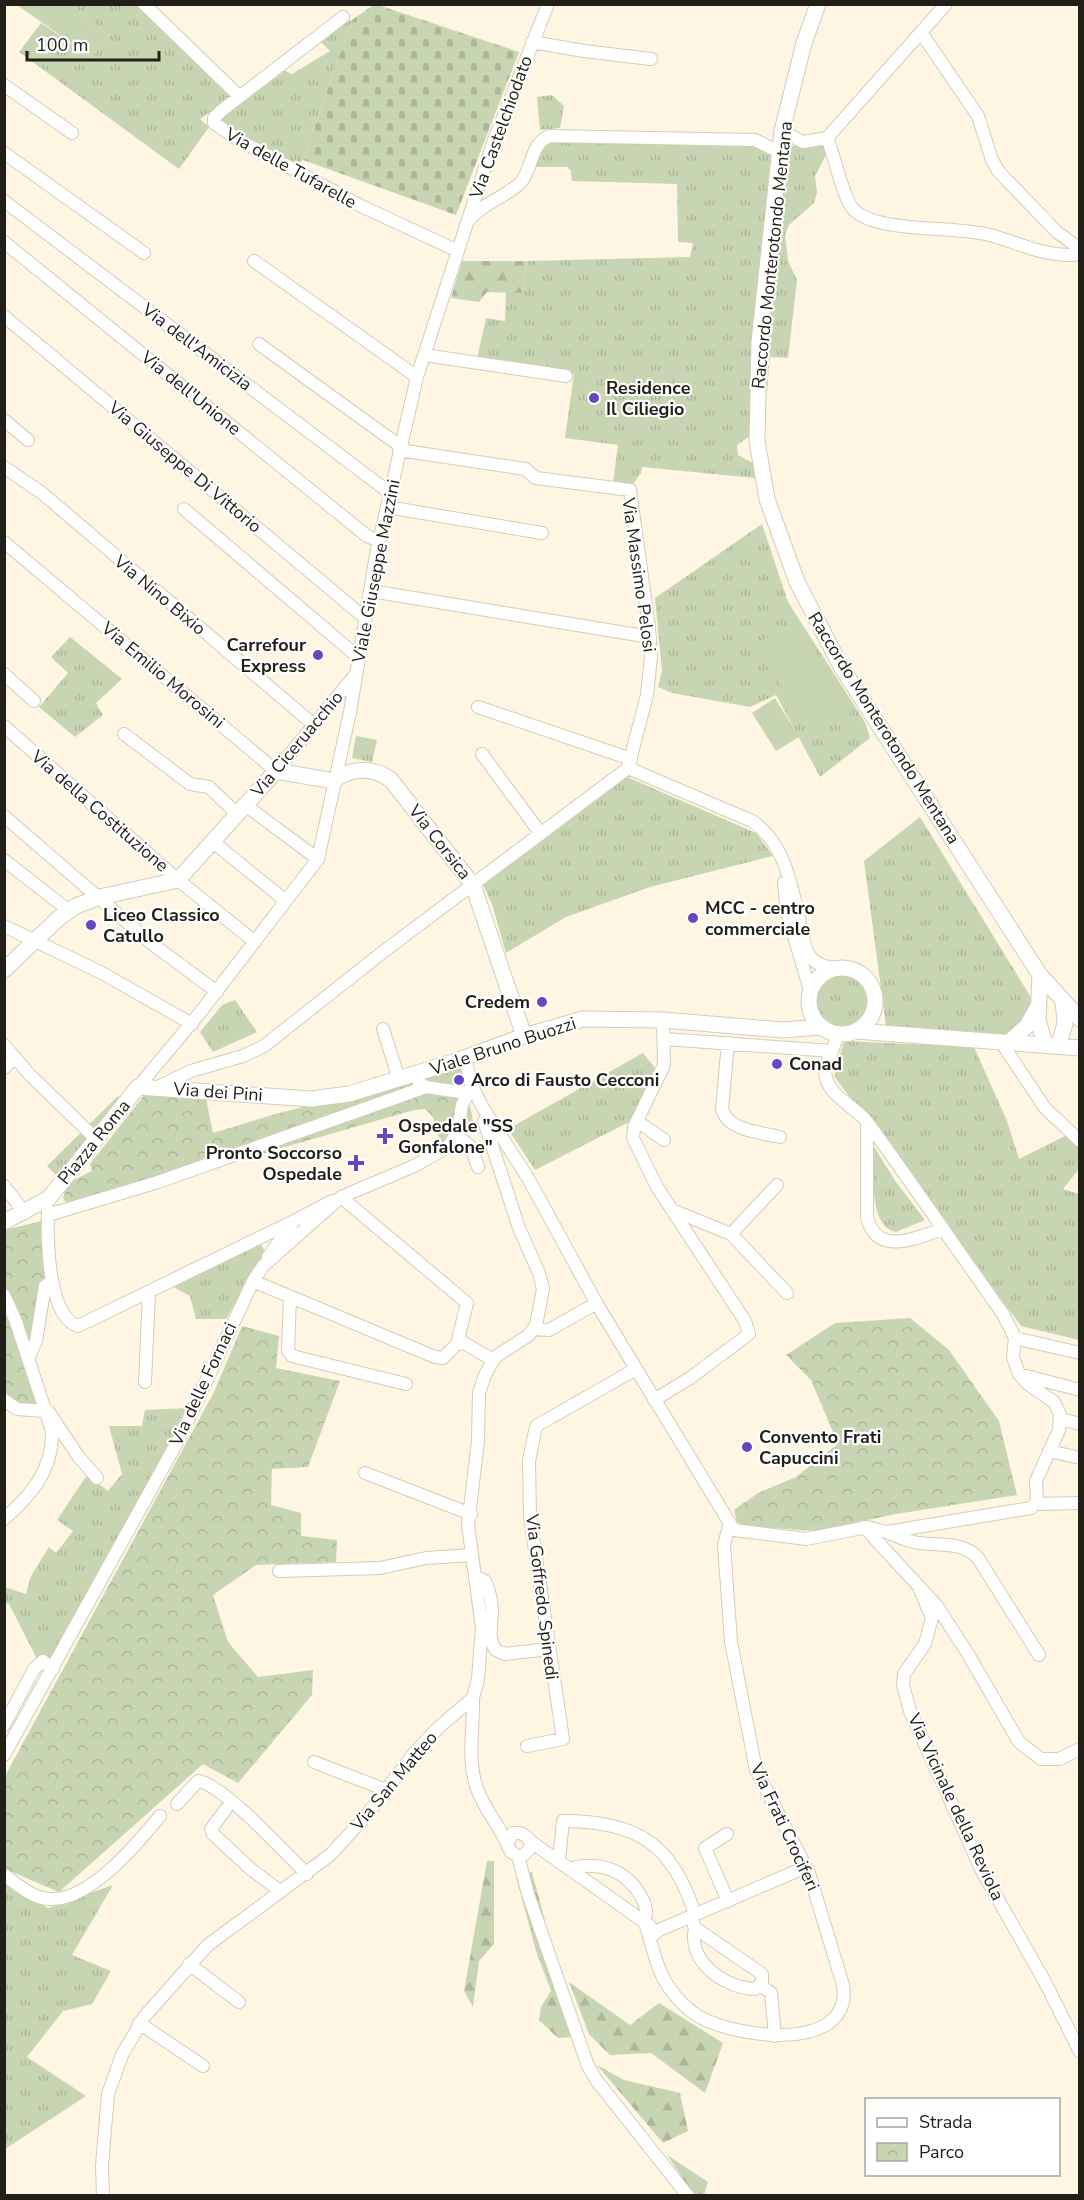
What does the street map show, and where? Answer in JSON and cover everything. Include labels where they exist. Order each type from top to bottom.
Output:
[{"type":"main road","name":"Raccordo Monterotondo Mentana","points":[[818,4],[801,52],[782,131],[759,342],[757,402],[760,461],[772,519],[797,582],[843,668],[1040,975],[1080,1019]]},
{"type":"main road","name":"Via Corsica","points":[[334,782],[347,772],[357,770],[388,778],[473,885],[524,1036]]},
{"type":"main road","name":"Via Emilio Morosini","points":[[276,771],[334,782]]},
{"type":"main road","name":"Via Ciceruacchio","points":[[178,880],[276,771]]},
{"type":"main road","name":"Via della Costituzione","points":[[4,970],[68,910],[100,897],[178,880]]},
{"type":"main road","points":[[895,1036],[878,1021],[875,995],[867,979],[853,969],[835,968],[815,980],[809,995],[814,1020],[821,1027],[837,1034],[856,1031],[895,1036],[1080,1048]]},
{"type":"main road","points":[[1040,975],[1037,1008],[1040,1031],[1052,1046]]},
{"type":"main road","name":"Viale Bruno Buozzi","points":[[747,1027],[788,1022],[799,1014],[809,995]]},
{"type":"main road","points":[[1052,1046],[1065,1024],[1063,1000]]},
{"type":"main road","points":[[856,1031],[869,1020],[875,1004]]},
{"type":"main road","points":[[1005,1042],[1025,1029],[1037,1008]]},
{"type":"main road","name":"Viale Bruno Buozzi","points":[[298,1098],[345,1096],[465,1058],[524,1036],[583,1019],[663,1020],[789,1030],[821,1027]]},
{"type":"main road","name":"Via dei Pini","points":[[138,1087],[298,1098]]},
{"type":"main road","name":"Piazza Roma","points":[[4,1222],[25,1213],[49,1198],[138,1087]]},
{"type":"street","points":[[144,4],[239,96]]},
{"type":"street","name":"Via Castelchiodato","points":[[458,251],[532,42],[548,4]]},
{"type":"street","points":[[782,131],[804,142],[827,138],[922,34],[946,4]]},
{"type":"street","name":"Via delle Tufarelle","points":[[343,17],[239,96],[215,116],[214,123],[361,206],[458,251]]},
{"type":"street","points":[[922,34],[978,116],[992,160],[999,172],[1060,235],[1080,249]]},
{"type":"street","points":[[532,42],[584,51],[651,58]]},
{"type":"street","points":[[4,85],[72,133]]},
{"type":"street","points":[[466,224],[488,202],[520,183],[538,145],[550,136],[755,140],[773,149]]},
{"type":"street","points":[[827,138],[836,158],[848,202],[864,217],[930,230],[983,234],[1060,255],[1080,254]]},
{"type":"street","points":[[4,153],[144,253]]},
{"type":"street","name":"Via dell'Amicizia","points":[[4,201],[390,493]]},
{"type":"street","name":"Via dell'Unione","points":[[4,242],[367,536],[379,541]]},
{"type":"street","name":"Viale Giuseppe Mazzini","points":[[138,1087],[192,1024],[318,859],[356,674],[379,541],[400,448],[417,377],[458,251]]},
{"type":"street","points":[[254,261],[417,377]]},
{"type":"street","name":"Via Giuseppe Di Vittorio","points":[[4,316],[365,618]]},
{"type":"street","points":[[259,344],[400,448]]},
{"type":"street","points":[[424,355],[566,376]]},
{"type":"street","points":[[4,420],[28,440]]},
{"type":"street","name":"Via Massimo Pelosi","points":[[400,448],[525,469],[536,478],[630,490],[650,637],[647,695],[629,763]]},
{"type":"street","name":"Via Nino Bixio","points":[[4,466],[42,493],[314,725]]},
{"type":"street","points":[[387,507],[542,533]]},
{"type":"street","points":[[184,509],[358,657]]},
{"type":"street","name":"Via Emilio Morosini","points":[[4,542],[276,771]]},
{"type":"street","points":[[371,591],[650,637]]},
{"type":"street","points":[[4,674],[34,701]]},
{"type":"street","name":"Via Ciceruacchio","points":[[276,771],[356,674]]},
{"type":"street","points":[[478,707],[629,763],[752,821],[774,840],[808,954],[820,965],[835,968]]},
{"type":"street","name":"Via della Costituzione","points":[[4,726],[178,880]]},
{"type":"street","name":"Via Ciceruacchio","points":[[124,734],[138,743],[162,765],[190,783],[209,787],[241,810]]},
{"type":"street","points":[[482,754],[541,834]]},
{"type":"street","points":[[156,1088],[191,1071],[238,1058],[264,1046],[383,952],[541,834],[629,763]]},
{"type":"street","points":[[241,810],[318,859]]},
{"type":"street","points":[[4,816],[151,943],[217,992]]},
{"type":"street","points":[[213,842],[286,901]]},
{"type":"street","points":[[781,858],[787,912],[809,995]]},
{"type":"street","points":[[4,860],[68,910]]},
{"type":"street","points":[[178,880],[255,942]]},
{"type":"street","points":[[4,926],[102,973],[192,1024]]},
{"type":"street","points":[[654,1400],[699,1372],[749,1334],[745,1321],[672,1210],[635,1145],[632,1132],[662,1073],[666,1058],[663,1020]]},
{"type":"street","points":[[383,1029],[404,1078],[426,1087],[471,1098],[528,1178],[598,1305],[729,1526],[734,1530],[806,1539],[864,1527],[875,1527],[913,1542],[961,1547],[978,1558],[1039,1656]]},
{"type":"street","points":[[837,1034],[827,1060],[826,1081],[831,1090],[867,1122],[1003,1314],[1016,1338],[1013,1357],[1019,1374],[1028,1384],[1054,1402],[1061,1419],[1059,1430],[1036,1481],[1036,1504]]},
{"type":"street","points":[[665,1039],[832,1051]]},
{"type":"street","points":[[1005,1042],[1045,1108],[1080,1141]]},
{"type":"street","points":[[728,1043],[724,1117],[730,1123],[746,1129],[780,1137]]},
{"type":"street","points":[[4,1045],[96,1139]]},
{"type":"street","points":[[4,1068],[15,1057]]},
{"type":"street","points":[[465,1058],[471,1098],[487,1126],[519,1228],[539,1273],[543,1289],[533,1329],[529,1335],[493,1360],[479,1393],[478,1441],[468,1525],[477,1577],[482,1636],[473,1698],[473,1769],[477,1788],[491,1819],[511,1852],[554,1857]]},
{"type":"street","name":"Viale Bruno Buozzi","points":[[48,1215],[158,1182],[426,1087]]},
{"type":"street","points":[[471,1098],[456,1135],[471,1147],[478,1167]]},
{"type":"street","points":[[637,1121],[664,1140]]},
{"type":"street","points":[[867,1122],[867,1217],[869,1224],[884,1239],[895,1243],[942,1229]]},
{"type":"street","name":"Via delle Fornaci","points":[[4,1755],[180,1437],[253,1281],[263,1266],[342,1197],[441,1152],[456,1135]]},
{"type":"street","points":[[4,1185],[25,1213]]},
{"type":"street","points":[[732,1234],[777,1185]]},
{"type":"street","points":[[49,1198],[52,1282],[63,1316],[70,1324],[78,1326],[342,1197],[467,1303],[457,1344],[443,1358],[435,1357],[253,1281]]},
{"type":"street","points":[[672,1210],[732,1234],[788,1293]]},
{"type":"street","points":[[263,1266],[271,1250],[294,1221]]},
{"type":"street","points":[[263,1235],[271,1250]]},
{"type":"street","points":[[28,1359],[36,1341],[45,1286],[52,1282]]},
{"type":"street","points":[[145,1382],[149,1292]]},
{"type":"street","points":[[4,1295],[52,1431],[49,1464],[29,1496],[4,1519]]},
{"type":"street","points":[[290,1298],[288,1351],[292,1356],[406,1384]]},
{"type":"street","points":[[533,1329],[549,1330],[598,1305]]},
{"type":"street","points":[[1016,1338],[1080,1353]]},
{"type":"street","points":[[457,1344],[464,1343],[493,1360]]},
{"type":"street","name":"Via Goffredo Spinedi","points":[[527,1746],[563,1739],[530,1517],[530,1461],[533,1434],[536,1426],[636,1369]]},
{"type":"street","points":[[1019,1374],[1080,1390]]},
{"type":"street","points":[[4,1400],[17,1409],[44,1408],[55,1419],[78,1456],[97,1478]]},
{"type":"street","points":[[1061,1419],[1080,1424]]},
{"type":"street","points":[[1049,1451],[1080,1458]]},
{"type":"street","points":[[365,1473],[471,1514]]},
{"type":"street","points":[[887,1532],[994,1512],[1028,1509],[1036,1504],[1080,1503]]},
{"type":"street","name":"Via Frati Crociferi","points":[[655,1934],[652,1955],[660,1974],[673,1994],[693,2013],[714,2024],[761,2036],[801,2033],[820,2026],[837,2012],[844,1998],[843,1985],[833,1950],[806,1867],[756,1770],[730,1642],[724,1545],[729,1526]]},
{"type":"street","name":"Via Vicinale della Reviola","points":[[864,1527],[925,1595],[932,1618],[925,1644],[904,1674],[903,1685],[910,1711],[982,1871],[1045,1982],[1080,2052]]},
{"type":"street","points":[[279,1571],[380,1568],[426,1558],[472,1555]]},
{"type":"street","points":[[477,1577],[485,1581],[488,1588],[492,1608],[491,1641],[496,1650],[505,1653],[549,1649]]},
{"type":"street","points":[[925,1595],[953,1628],[1006,1724],[1024,1748],[1041,1759],[1059,1759],[1080,1749]]},
{"type":"street","points":[[4,1725],[34,1669],[43,1661],[53,1669]]},
{"type":"street","name":"Via San Matteo","points":[[103,2196],[102,2166],[108,2094],[122,2055],[140,2024],[189,1964],[217,1938],[306,1874],[338,1847],[428,1737],[473,1698]]},
{"type":"street","points":[[314,1762],[386,1790]]},
{"type":"street","points":[[177,1804],[198,1781],[205,1782],[228,1798],[306,1874]]},
{"type":"street","points":[[226,1809],[211,1829],[213,1834],[280,1891]]},
{"type":"street","points":[[4,1875],[22,1888],[49,1899],[81,1890],[118,1862],[160,1816]]},
{"type":"street","points":[[491,1819],[571,1868],[644,1920],[655,1934],[694,1920],[728,1900],[806,1867]]},
{"type":"street","points":[[554,1857],[563,1821],[600,1822],[630,1830],[652,1845],[671,1863],[685,1886],[694,1920],[695,1948],[708,1968],[718,1978],[746,1989],[755,1989],[760,1985],[762,1979],[759,1971],[694,1920]]},
{"type":"street","points":[[507,1844],[509,1837],[516,1833]]},
{"type":"street","points":[[727,1834],[705,1848],[728,1900]]},
{"type":"street","points":[[522,1855],[531,1847],[530,1841]]},
{"type":"street","points":[[522,1855],[528,1894],[588,2066],[597,2081],[688,2196]]},
{"type":"street","points":[[571,1868],[593,1864],[616,1870],[636,1888],[642,1898],[646,1909],[644,1920]]},
{"type":"street","points":[[189,1964],[239,2002]]},
{"type":"street","points":[[760,1985],[771,1993],[775,2036]]},
{"type":"street","points":[[140,2024],[203,2066]]},
{"type":"green space","points":[[375,4],[519,52],[456,215],[303,160],[352,20]]},
{"type":"green space","points":[[17,5],[73,5],[109,36],[91,57]]},
{"type":"green space","points":[[73,5],[138,5],[233,96],[200,119],[209,127],[179,169],[19,52],[41,23],[91,57],[109,36]]},
{"type":"green space","points":[[352,20],[303,160],[296,165],[222,125],[220,117],[279,68],[292,74],[330,51],[318,39],[341,23]]},
{"type":"green space","points":[[552,95],[564,106],[560,128],[540,130],[537,97]]},
{"type":"green space","points":[[556,139],[756,142],[771,153],[751,355],[750,436],[737,445],[738,455],[753,463],[755,478],[642,467],[641,473],[633,484],[613,482],[618,445],[565,438],[574,374],[477,359],[486,318],[505,321],[506,291],[522,293],[527,261],[690,257],[693,243],[678,242],[677,184],[572,181],[571,171],[567,167],[532,167],[547,144]]},
{"type":"green space","points":[[824,144],[828,151],[815,176],[817,192],[814,203],[789,225],[785,234],[788,261],[797,280],[788,358],[770,357],[767,390],[762,385],[784,160],[792,146]]},
{"type":"green space","points":[[462,261],[527,261],[522,293],[487,292],[479,302],[451,298]]},
{"type":"green space","points":[[762,524],[788,602],[865,722],[870,738],[820,777],[776,695],[750,707],[672,693],[658,687],[662,671],[655,598]]},
{"type":"green space","points":[[796,620],[809,641],[767,667],[754,646]]},
{"type":"green space","points":[[70,637],[122,679],[96,703],[103,715],[75,737],[39,707],[68,673],[51,657]]},
{"type":"green space","points":[[813,647],[851,713],[811,736],[773,670]]},
{"type":"green space","points":[[775,698],[799,737],[776,751],[752,713]]},
{"type":"green space","points":[[356,736],[377,740],[372,762],[352,758]]},
{"type":"green space","points":[[627,777],[756,833],[773,856],[650,887],[566,917],[506,953],[492,904],[483,885]]},
{"type":"green space","points":[[920,817],[1035,1004],[1009,1037],[886,1026],[864,861]]},
{"type":"green space","points":[[837,974],[847,974],[857,978],[864,985],[868,1000],[864,1015],[857,1022],[847,1026],[837,1026],[827,1022],[820,1015],[816,1005],[816,995],[820,985],[827,978]]},
{"type":"green space","points":[[235,1000],[257,1032],[213,1052],[200,1032],[222,1005]]},
{"type":"green space","points":[[844,1041],[974,1047],[1007,1121],[1019,1159],[1067,1135],[1079,1148],[1079,1169],[1063,1189],[1079,1194],[1079,1340],[1021,1326],[834,1076]]},
{"type":"green space","points":[[643,1053],[655,1068],[631,1121],[535,1170],[508,1129]]},
{"type":"green space","points":[[462,1066],[473,1121],[441,1146],[433,1117],[425,1109],[414,1110],[70,1209],[63,1198],[68,1183],[92,1171],[90,1164],[145,1094],[206,1099],[213,1133],[272,1115]]},
{"type":"green space","points":[[118,1096],[122,1103],[57,1176],[47,1166]]},
{"type":"green space","points":[[874,1147],[896,1182],[925,1220],[896,1232],[887,1228],[880,1220],[874,1196]]},
{"type":"green space","points":[[42,1221],[46,1280],[28,1359],[38,1406],[36,1407],[5,1398],[4,1230]]},
{"type":"green space","points":[[258,1240],[265,1251],[226,1319],[196,1319],[190,1296],[170,1285]]},
{"type":"green space","points":[[910,1318],[949,1350],[999,1421],[1017,1495],[896,1514],[815,1531],[746,1526],[737,1522],[734,1510],[758,1493],[796,1477],[838,1444],[811,1380],[786,1355],[835,1323]]},
{"type":"green space","points":[[242,1326],[279,1336],[276,1368],[340,1381],[308,1467],[272,1469],[271,1505],[301,1513],[301,1536],[337,1540],[336,1562],[256,1565],[213,1595],[228,1642],[258,1677],[313,1670],[312,1695],[238,1783],[203,1764],[59,1892],[5,1869],[5,1776],[214,1392]]},
{"type":"green space","points":[[187,1408],[58,1656],[37,1659],[9,1604],[5,1603],[4,1587],[26,1594],[31,1576],[49,1547],[56,1553],[73,1531],[57,1520],[85,1478],[89,1476],[108,1491],[122,1474],[109,1426],[142,1426],[145,1410]]},
{"type":"green space","points":[[487,1861],[494,1861],[494,1944],[479,1961],[473,2007],[464,1991]]},
{"type":"green space","points":[[532,1872],[545,1921],[534,1928],[571,2037],[558,2038],[539,2020],[541,2007],[551,1991],[536,1951],[516,1877]]},
{"type":"green space","points":[[4,1882],[48,1908],[113,1885],[72,1955],[111,1971],[92,2004],[63,2011],[27,2057],[86,2096],[5,2149]]},
{"type":"green space","points":[[569,1982],[630,2025],[659,2003],[723,2043],[705,2093],[651,2053],[610,2055],[589,2034]]},
{"type":"green space","points":[[597,2065],[624,2080],[680,2093],[688,2131],[663,2143]]},
{"type":"green space","points":[[667,2155],[708,2182],[704,2195],[694,2195]]},
{"type":"place","name":"Residence Il Ciliegio","points":[[594,398]]},
{"type":"place","name":"Carrefour Express","points":[[318,655]]},
{"type":"place","name":"MCC - centro commerciale","points":[[693,918]]},
{"type":"place","name":"Liceo Classico Catullo","points":[[91,925]]},
{"type":"place","name":"Credem","points":[[542,1002]]},
{"type":"place","name":"Conad","points":[[777,1064]]},
{"type":"place","name":"Arco di Fausto Cecconi","points":[[459,1080]]},
{"type":"place","name":"Ospedale \"SS Gonfalone\"","points":[[385,1136]]},
{"type":"place","name":"Pronto Soccorso Ospedale","points":[[356,1163]]},
{"type":"place","name":"Convento Frati Capuccini","points":[[747,1447]]}]
